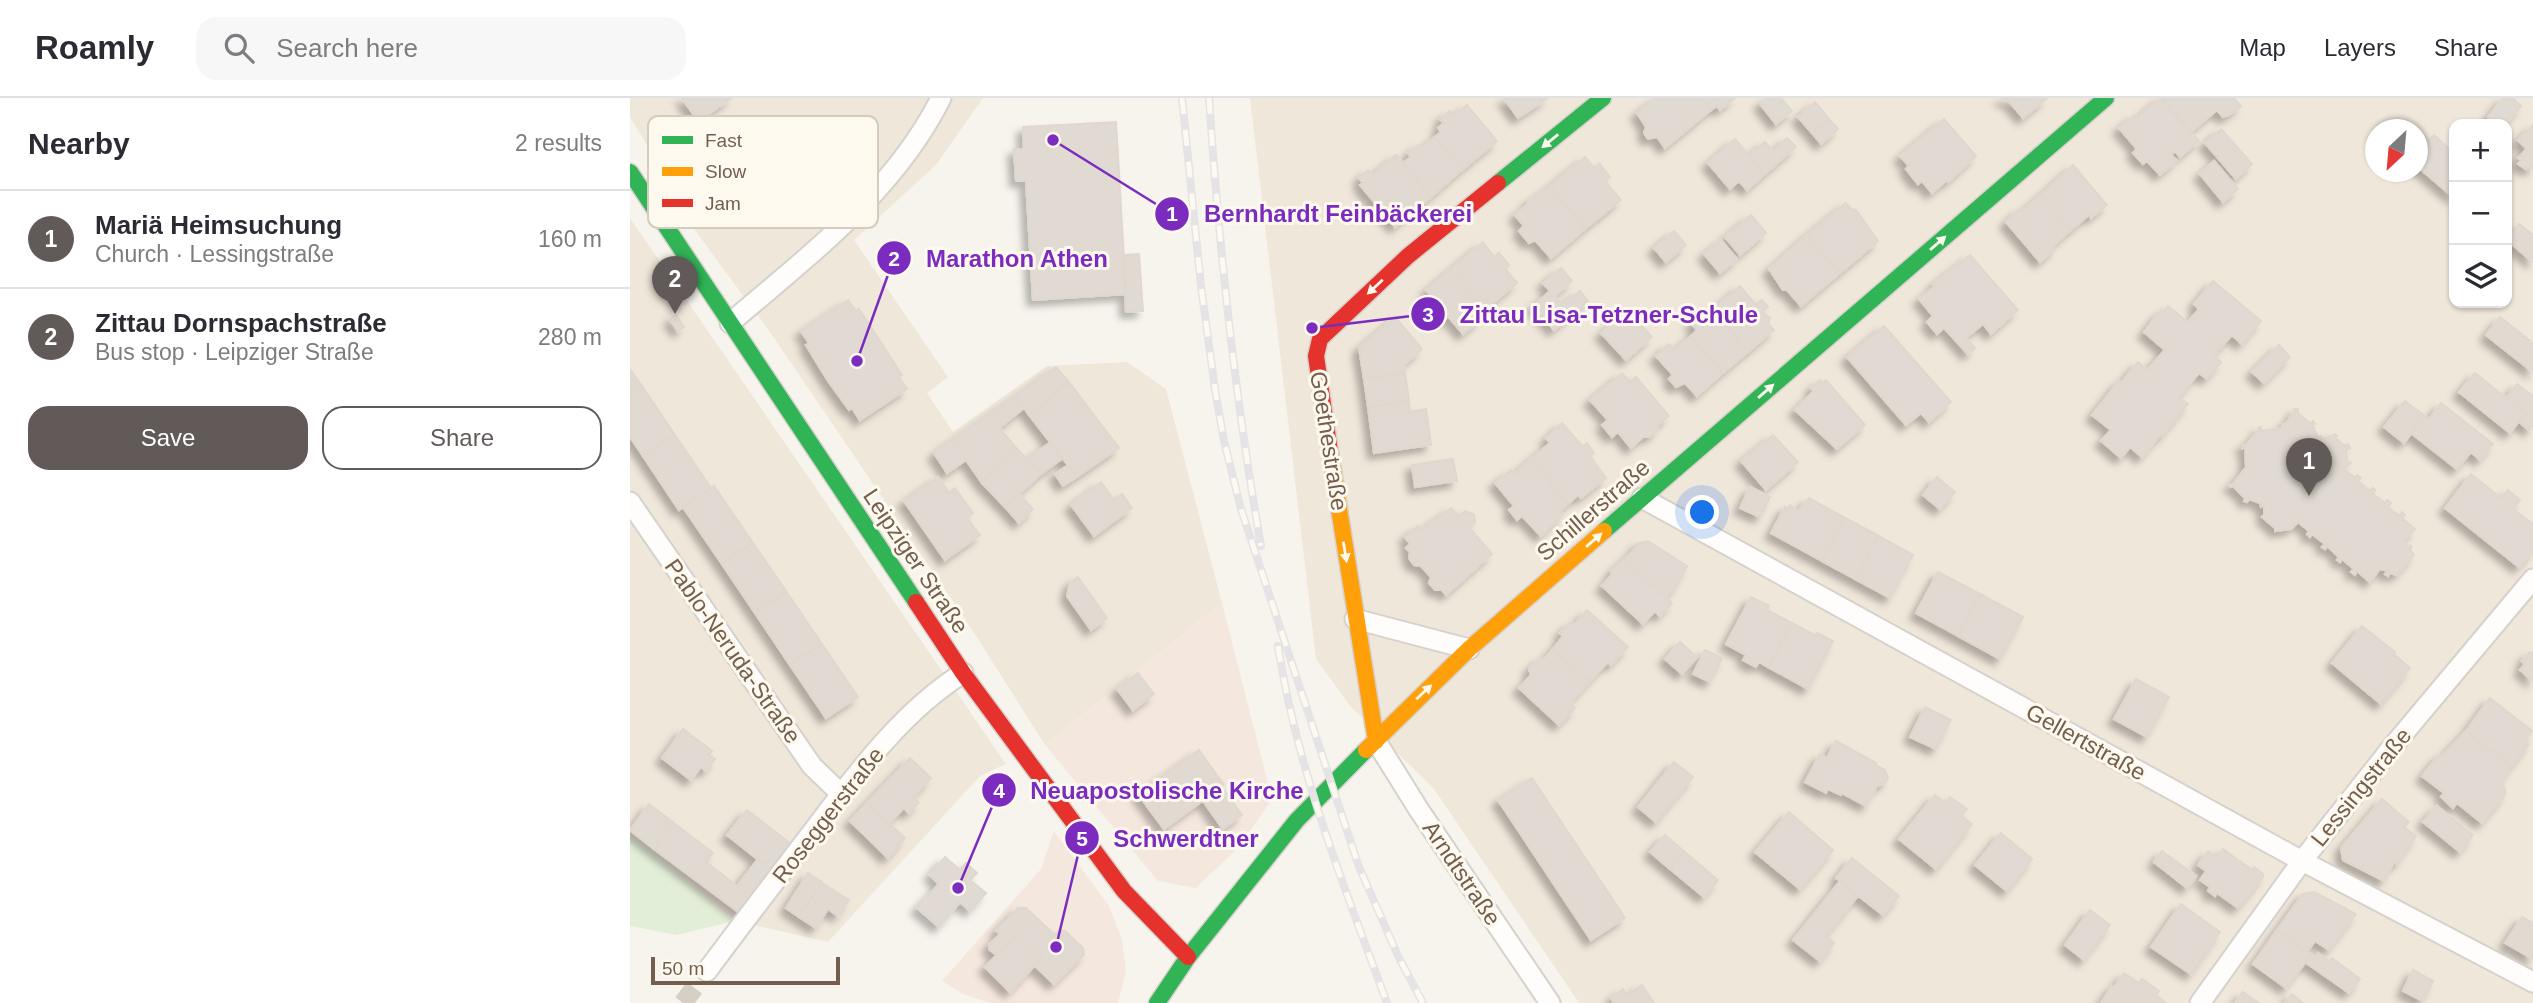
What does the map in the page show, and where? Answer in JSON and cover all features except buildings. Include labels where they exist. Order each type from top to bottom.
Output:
[{"type":"main road","name":"Goethestraße","points":[[1376,740],[1316,356],[1320,339],[1408,256],[1603,98]]},
{"type":"main road","name":"Schillerstraße","points":[[1157,1003],[1188,957],[1297,820],[1417,698],[1642,498],[2106,98]]},
{"type":"main road","name":"Leipziger Straße","points":[[630,172],[648,199]]},
{"type":"main road","name":"Leipziger Straße","points":[[667,228],[964,673],[1124,891],[1188,957]]},
{"type":"street","points":[[878,189],[920,136],[941,98]]},
{"type":"street","points":[[730,323],[838,228]]},
{"type":"street","name":"Gellertstraße","points":[[1642,498],[2302,861],[2533,982]]},
{"type":"street","name":"Pablo-Neruda-Straße","points":[[630,502],[812,766],[841,794]]},
{"type":"street","name":"Lessingstraße","points":[[2200,1003],[2302,861],[2393,746],[2533,579]]},
{"type":"street","points":[[1356,619],[1469,649]]},
{"type":"street","name":"Roseggerstraße","points":[[707,971],[841,794],[890,737],[936,692],[964,673]]},
{"type":"street","name":"Arndtstraße","points":[[1376,740],[1419,810],[1550,1003]]},
{"type":"shaded area","points":[[630,98],[983,98],[936,165],[878,218],[878,116],[648,116],[648,148],[630,117]]},
{"type":"shaded area","points":[[1250,98],[2533,98],[2533,1003],[1579,1003],[1434,789],[1351,707],[1316,659]]},
{"type":"shaded area","points":[[630,218],[1006,764],[980,776],[828,942],[735,921],[630,836]]},
{"type":"shaded area","points":[[693,228],[867,228],[854,240],[948,377],[927,393],[953,432],[1047,366],[1127,362],[1166,389],[1222,603],[1045,745],[971,628],[772,335]]},
{"type":"shaded area","points":[[1222,603],[1272,799],[1239,847],[1196,888],[1158,881],[1045,745]]},
{"type":"shaded area","points":[[1054,831],[1109,906],[1122,940],[1126,971],[1118,1003],[990,1003],[963,994],[942,981],[1041,869]]},
{"type":"green space","points":[[630,836],[735,921],[676,935],[630,926]]},
{"type":"tunnel","points":[[683,1003],[707,971]]},
{"type":"railway","points":[[1182,98],[1201,286],[1215,389],[1224,441],[1241,509],[1359,867],[1399,958],[1423,1003]]},
{"type":"railway","points":[[1209,98],[1229,323],[1261,546]]},
{"type":"railway","points":[[1278,646],[1286,692],[1310,783],[1387,1003]]},
{"type":"traffic: fast","points":[[1498,183],[1603,98]]},
{"type":"traffic: fast","points":[[1604,531],[2106,98]]},
{"type":"traffic: fast","points":[[630,172],[648,199]]},
{"type":"traffic: fast","points":[[667,228],[916,602]]},
{"type":"traffic: fast","points":[[1157,1003],[1188,957],[1297,820],[1366,750]]},
{"type":"traffic: slow","points":[[1330,452],[1376,741]]},
{"type":"traffic: slow","points":[[1366,750],[1469,649],[1604,531]]},
{"type":"traffic: jam","points":[[1330,452],[1316,356],[1320,339],[1408,256],[1498,183]]},
{"type":"traffic: jam","points":[[916,602],[963,673],[1124,891],[1188,957]]},
{"type":"place","name":"Bernhardt Feinbäckerei","points":[[1053,140]]},
{"type":"place","name":"Zittau Dornspachstraße","points":[[675,314]]},
{"type":"place","name":"Zittau Lisa-Tetzner-Schule","points":[[1312,328]]},
{"type":"place","name":"Marathon Athen","points":[[857,361]]},
{"type":"place","name":"Mariä Heimsuchung","points":[[2309,496]]},
{"type":"place","name":"Neuapostolische Kirche","points":[[958,888]]},
{"type":"place","name":"Schwerdtner","points":[[1056,947]]}]
